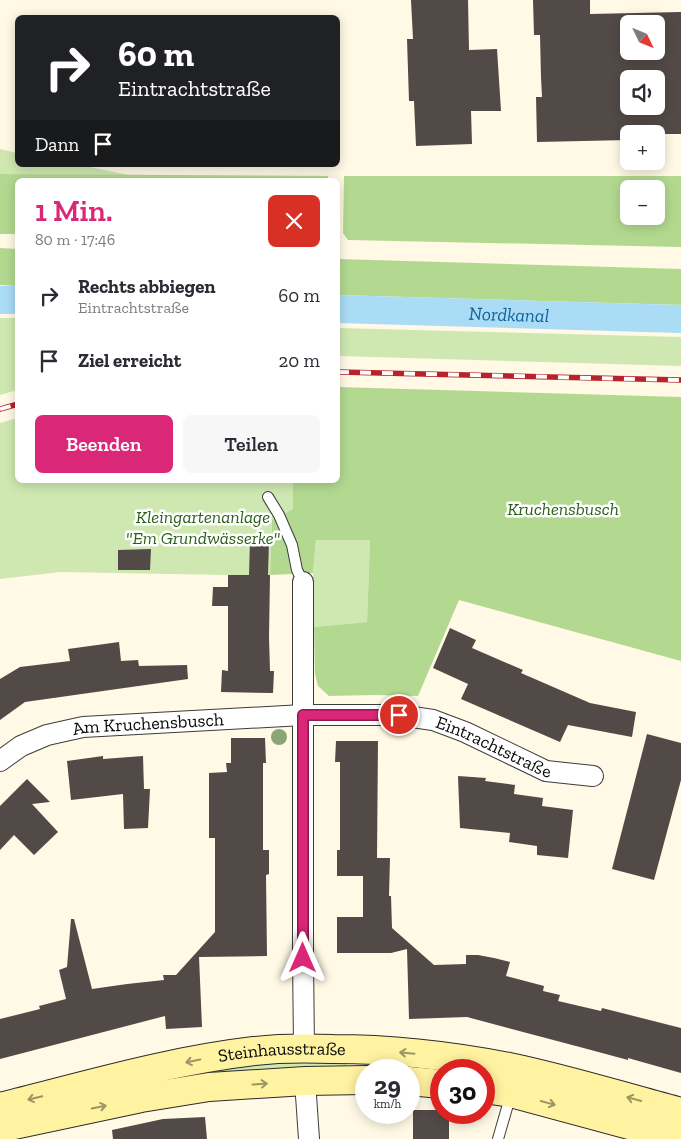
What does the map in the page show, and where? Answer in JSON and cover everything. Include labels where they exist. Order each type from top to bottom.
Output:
[{"type":"street","points":[[303,582],[304,1048]]},
{"type":"street","name":"Am Kruchensbusch","points":[[0,761],[21,746],[47,734],[83,727],[303,715]]},
{"type":"street","name":"Eintrachtstraße","points":[[303,715],[399,715],[433,720],[465,732],[546,771],[593,776]]},
{"type":"street","name":"Steinhausstraße","points":[[0,1107],[138,1072],[208,1057],[304,1048],[406,1052],[456,1058],[509,1067],[560,1079],[681,1112]]},
{"type":"street","name":"Steinhausstraße","points":[[0,1128],[140,1098],[209,1088],[305,1081],[355,1080]]},
{"type":"street","points":[[305,1081],[309,1139]]},
{"type":"street","points":[[495,1091],[511,1093],[681,1139]]},
{"type":"lane","points":[[268,497],[279,515],[292,545],[297,570],[303,582]]},
{"type":"lane","points":[[498,1139],[511,1093]]},
{"type":"green space","points":[[0,149],[15,153],[15,167],[90,167],[134,176],[0,174]]},
{"type":"green space","points":[[0,174],[328,176],[328,178],[15,178],[15,234],[0,234]]},
{"type":"green space","points":[[344,176],[681,176],[681,247],[348,240],[343,233]]},
{"type":"green space","points":[[0,248],[15,249],[15,286],[0,285]]},
{"type":"green space","points":[[340,259],[681,269],[681,305],[340,295]]},
{"type":"green space","points":[[0,318],[15,318],[15,391],[0,395]]},
{"type":"green space","points":[[340,328],[681,337],[681,366],[340,356]]},
{"type":"green space","name":"Kruchensbusch","points":[[340,387],[681,397],[681,661],[459,600],[418,696],[329,696],[318,686],[315,674],[314,627],[367,622],[370,540],[316,540],[313,573],[270,575],[272,520],[293,509],[293,483],[340,483]]},
{"type":"green space","name":"Kleingartenanlage \"Em Grundwässerke\"","points":[[15,419],[15,483],[293,483],[293,509],[272,520],[270,575],[60,572],[0,579],[0,423]]},
{"type":"green space","points":[[370,539],[367,622],[314,627],[313,573],[316,540]]},
{"type":"green space","points":[[347,1059],[347,1069],[137,1091],[135,1080],[207,1064]]},
{"type":"green space","points":[[420,1067],[430,1069],[430,1073],[420,1071]]},
{"type":"building","points":[[411,0],[468,0],[469,50],[497,49],[501,111],[471,111],[472,144],[416,146],[414,101],[409,101],[407,39],[413,39]]},
{"type":"building","points":[[533,0],[590,0],[590,14],[681,12],[681,134],[665,134],[665,125],[620,125],[620,140],[537,142],[536,97],[542,97],[540,35],[534,35]]},
{"type":"building","points":[[250,540],[269,541],[269,637],[270,671],[274,671],[273,693],[221,692],[222,670],[228,671],[228,606],[212,606],[213,587],[228,587],[228,575],[249,575]]},
{"type":"building","points":[[151,549],[150,570],[118,570],[118,550]]},
{"type":"building","points":[[450,628],[476,640],[472,648],[523,670],[521,673],[590,703],[636,712],[632,737],[568,725],[560,742],[461,699],[468,684],[433,668]]},
{"type":"building","points":[[119,642],[121,661],[138,660],[139,666],[187,665],[188,679],[25,702],[0,720],[0,679],[20,667],[70,661],[68,649]]},
{"type":"building","points":[[647,734],[681,743],[681,780],[654,880],[612,869]]},
{"type":"building","points":[[231,738],[265,738],[266,763],[263,763],[263,850],[269,850],[269,874],[266,875],[267,956],[199,957],[202,1027],[166,1029],[165,1016],[0,1059],[0,1019],[40,1009],[39,1006],[66,999],[59,970],[67,967],[71,919],[74,919],[92,989],[164,980],[163,975],[176,975],[215,932],[215,838],[209,838],[209,773],[227,772],[226,763],[231,763]]},
{"type":"building","points":[[336,741],[378,741],[377,858],[390,858],[389,896],[391,896],[392,928],[434,965],[466,964],[466,955],[478,955],[510,962],[506,976],[544,986],[543,991],[560,995],[558,1001],[601,1011],[602,1008],[681,1028],[681,1073],[467,1017],[409,1019],[407,949],[391,953],[337,953],[337,917],[363,917],[363,876],[337,876],[337,850],[340,850],[340,762],[335,762]]},
{"type":"building","points":[[103,756],[103,759],[143,756],[144,789],[150,789],[148,828],[124,829],[123,794],[71,800],[67,761]]},
{"type":"building","points":[[458,776],[486,778],[485,781],[515,785],[514,794],[543,798],[542,806],[573,810],[568,858],[537,855],[537,846],[509,842],[510,833],[460,828]]},
{"type":"building","points":[[27,779],[50,802],[32,804],[58,832],[34,855],[14,835],[0,850],[0,806]]},
{"type":"building","points":[[420,1110],[430,1110],[430,1124],[449,1124],[449,1139],[413,1139],[413,1124],[420,1124]]},
{"type":"building","points":[[205,1117],[207,1139],[113,1139],[112,1130],[163,1119]]},
{"type":"waterway","name":"Nordkanal","points":[[0,300],[15,300]]},
{"type":"waterway","name":"Nordkanal","points":[[340,309],[681,319]]},
{"type":"railway","points":[[340,372],[681,380]]},
{"type":"railway","points":[[0,409],[15,405]]},
{"type":"route","points":[[303,958],[303,715],[399,715]]}]
